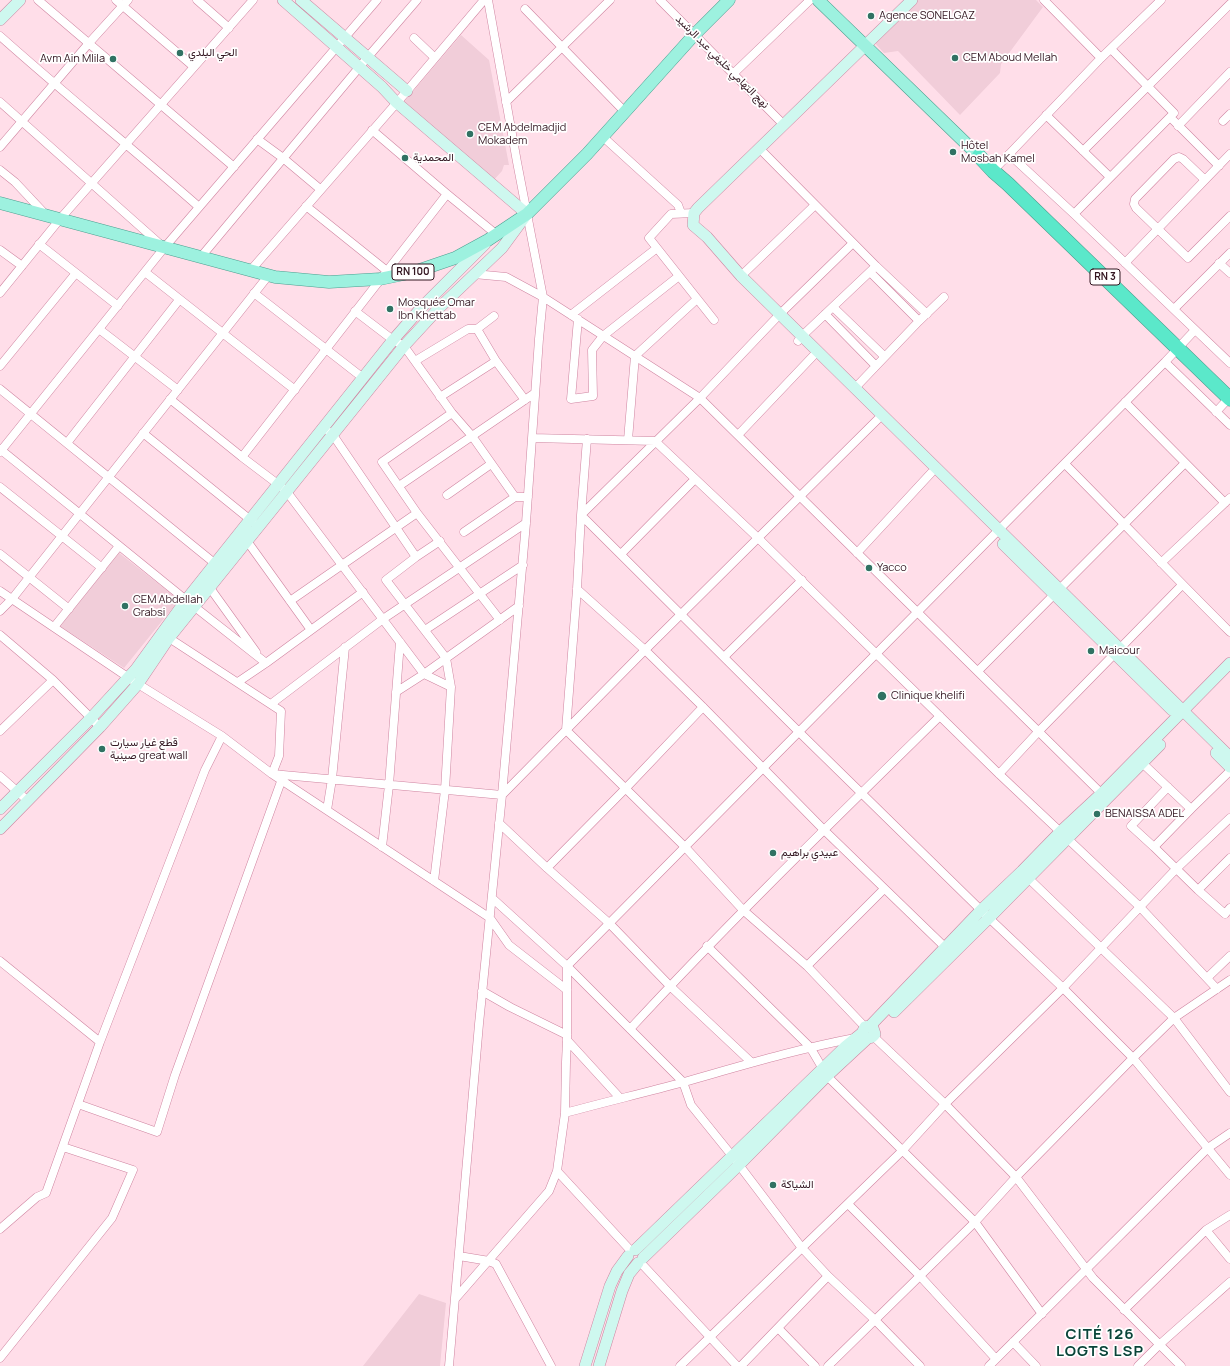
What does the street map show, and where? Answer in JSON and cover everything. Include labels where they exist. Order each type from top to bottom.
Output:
[{"type":"highway","name":"RN 3","points":[[979,156],[995,169],[1008,184],[1182,345],[1230,394]]},
{"type":"main road","name":"RN 100","points":[[0,203],[268,276],[329,282],[414,272],[455,258],[493,237],[527,214],[587,154],[624,111],[728,0]]},
{"type":"main road","name":"RN 3","points":[[818,0],[979,156]]},
{"type":"street","points":[[0,20],[20,0]]},
{"type":"street","points":[[38,0],[234,167]]},
{"type":"street","points":[[116,0],[125,3],[194,67]]},
{"type":"street","points":[[197,0],[229,28]]},
{"type":"street","points":[[0,292],[60,219],[253,0]]},
{"type":"street","points":[[283,0],[382,87],[396,102],[527,214]]},
{"type":"street","points":[[301,0],[407,91]]},
{"type":"street","points":[[264,661],[190,604],[1,450],[164,248],[377,0]]},
{"type":"street","points":[[200,258],[367,58],[418,0]]},
{"type":"street","points":[[250,271],[484,0]]},
{"type":"street","points":[[449,1366],[482,992],[523,564],[539,339],[544,297],[527,214],[488,0]]},
{"type":"street","points":[[506,102],[610,0]]},
{"type":"street","name":"نهج التهامي خليفي عبد الرشيد","points":[[660,0],[784,125]]},
{"type":"street","points":[[733,74],[810,0]]},
{"type":"street","points":[[778,317],[707,237],[693,225],[694,213],[912,0]]},
{"type":"street","points":[[1044,0],[1101,58]]},
{"type":"street","points":[[995,169],[1101,58],[1161,0]]},
{"type":"street","points":[[0,147],[125,3]]},
{"type":"street","points":[[1083,151],[1230,4]]},
{"type":"street","points":[[525,9],[624,111]]},
{"type":"street","points":[[0,36],[54,84],[200,206]]},
{"type":"street","points":[[414,38],[435,58]]},
{"type":"street","points":[[1074,214],[1174,113],[1111,49]]},
{"type":"street","points":[[1178,126],[1230,72]]},
{"type":"street","points":[[0,102],[164,248]]},
{"type":"street","points":[[1223,121],[1230,114]]},
{"type":"street","points":[[1046,115],[1110,177]]},
{"type":"street","points":[[1170,117],[1218,166]]},
{"type":"street","points":[[283,488],[324,427],[393,340],[421,308],[493,237],[447,194],[372,130]]},
{"type":"street","points":[[602,136],[678,205],[681,213]]},
{"type":"street","points":[[257,139],[283,158],[320,189]]},
{"type":"street","points":[[759,148],[853,243],[873,269],[919,321]]},
{"type":"street","points":[[1009,154],[1230,363]]},
{"type":"street","points":[[1125,263],[1230,154]]},
{"type":"street","points":[[1205,180],[1179,157],[1174,159],[1136,199],[1134,204],[1136,208],[1188,258],[1230,216]]},
{"type":"street","points":[[0,170],[15,182],[47,215]]},
{"type":"street","points":[[242,457],[447,194]]},
{"type":"street","points":[[741,276],[816,205]]},
{"type":"street","points":[[306,206],[383,275]]},
{"type":"street","points":[[694,213],[671,214],[649,238],[714,320]]},
{"type":"street","points":[[0,809],[91,718],[128,677],[190,604],[283,488],[333,435],[404,346],[438,308],[502,248],[527,214]]},
{"type":"street","points":[[707,237],[719,262],[855,388],[996,533]]},
{"type":"street","points":[[580,515],[700,398],[778,317],[853,243]]},
{"type":"street","points":[[39,244],[118,306]]},
{"type":"street","points":[[657,248],[574,317],[571,398],[593,396],[592,350],[603,336],[679,276]]},
{"type":"street","points":[[0,250],[22,266]]},
{"type":"street","points":[[1174,309],[1230,252]]},
{"type":"street","points":[[1220,263],[1230,274]]},
{"type":"street","points":[[800,338],[873,269]]},
{"type":"street","points":[[873,269],[927,314]]},
{"type":"street","points":[[145,272],[295,390]]},
{"type":"street","points":[[0,366],[76,273]]},
{"type":"street","points":[[474,274],[506,277],[544,297],[700,398],[1104,796]]},
{"type":"street","points":[[0,612],[12,600],[268,276]]},
{"type":"street","points":[[254,293],[363,378]]},
{"type":"street","points":[[855,388],[884,356],[944,297]]},
{"type":"street","points":[[628,440],[635,356],[697,299]]},
{"type":"street","points":[[67,443],[179,300]]},
{"type":"street","points":[[833,307],[884,356]]},
{"type":"street","points":[[355,311],[393,340],[404,346],[452,413],[472,436],[515,497]]},
{"type":"street","points":[[825,314],[876,366]]},
{"type":"street","points":[[415,361],[468,329],[477,329],[494,316]]},
{"type":"street","points":[[99,329],[178,390]]},
{"type":"street","points":[[477,329],[496,361],[525,400]]},
{"type":"street","points":[[455,1299],[549,1191],[557,1171],[565,1113],[567,966],[763,767],[918,613],[1182,345],[1195,330]]},
{"type":"street","points":[[800,338],[813,356],[877,420],[931,473],[1057,591],[1183,716],[1230,767]]},
{"type":"street","points":[[738,435],[813,356]]},
{"type":"street","points":[[440,397],[496,361]]},
{"type":"street","points":[[1165,362],[1230,425]]},
{"type":"street","points":[[0,389],[109,476],[219,567]]},
{"type":"street","points":[[399,486],[535,393]]},
{"type":"street","points":[[1216,412],[1230,394]]},
{"type":"street","points":[[170,399],[283,488],[424,674],[451,687]]},
{"type":"street","points":[[1125,402],[1185,463],[1227,500],[1161,563]]},
{"type":"street","points":[[452,413],[382,462],[417,512],[500,620]]},
{"type":"street","points":[[502,795],[645,650],[877,420]]},
{"type":"street","points":[[324,427],[333,435],[416,557]]},
{"type":"street","points":[[143,433],[255,523]]},
{"type":"street","points":[[532,438],[655,441],[802,580],[999,774],[1140,907],[1217,989]]},
{"type":"street","points":[[566,730],[577,589],[580,515],[587,439]]},
{"type":"street","points":[[978,671],[1185,463]]},
{"type":"street","points":[[447,495],[491,464]]},
{"type":"street","points":[[1065,464],[1124,523],[1182,585],[1230,632]]},
{"type":"street","points":[[857,553],[931,473]]},
{"type":"street","points":[[621,554],[695,479]]},
{"type":"street","points":[[0,487],[102,568]]},
{"type":"street","points":[[464,532],[515,497],[528,497]]},
{"type":"street","points":[[290,600],[417,512]]},
{"type":"street","points":[[580,515],[861,793],[1063,988],[1133,1058],[1230,1175]]},
{"type":"street","points":[[271,704],[383,619],[526,522]]},
{"type":"street","points":[[0,829],[100,727],[138,684],[170,638],[190,604],[210,588],[219,567],[247,541],[255,523]]},
{"type":"street","points":[[247,541],[311,630]]},
{"type":"street","points":[[434,881],[444,790],[451,687],[446,658],[386,580],[440,541]]},
{"type":"street","points":[[54,627],[119,546]]},
{"type":"street","points":[[0,554],[69,609]]},
{"type":"street","points":[[424,630],[523,564]]},
{"type":"street","points":[[724,657],[802,580]]},
{"type":"street","points":[[999,774],[1182,585]]},
{"type":"street","points":[[210,588],[264,661]]},
{"type":"street","points":[[577,589],[645,650],[763,767],[823,830],[949,951]]},
{"type":"street","points":[[0,591],[138,684],[222,736],[272,774],[282,777],[332,779],[502,795]]},
{"type":"street","points":[[238,682],[264,661],[311,630],[363,592]]},
{"type":"street","points":[[396,692],[424,674],[519,606]]},
{"type":"street","points":[[0,635],[53,680],[100,727]]},
{"type":"street","points":[[170,638],[281,711],[279,756],[272,774]]},
{"type":"street","points":[[382,846],[389,785],[400,642]]},
{"type":"street","points":[[327,810],[332,779],[345,647]]},
{"type":"street","points":[[1183,716],[1230,663]]},
{"type":"street","points":[[586,1366],[610,1286],[617,1271],[636,1257],[736,1161],[825,1072],[867,1033],[1183,716],[1230,671]]},
{"type":"street","points":[[0,731],[53,680]]},
{"type":"street","points":[[547,868],[703,707]]},
{"type":"street","points":[[630,1029],[707,946],[940,716]]},
{"type":"street","points":[[1183,716],[1230,757]]},
{"type":"street","points":[[566,730],[685,847],[743,910],[807,966],[867,1033],[945,1104],[1016,1177],[1087,1270],[1124,1310],[1181,1366]]},
{"type":"street","points":[[0,1229],[37,1197],[46,1192],[100,1042],[205,770],[222,736]]},
{"type":"street","points":[[1139,760],[1191,809]]},
{"type":"street","points":[[1154,847],[1230,771]]},
{"type":"street","points":[[0,776],[28,801]]},
{"type":"street","points":[[282,777],[327,810],[490,918],[509,945],[567,990]]},
{"type":"street","points":[[78,1104],[157,1132],[175,1075],[282,777]]},
{"type":"street","points":[[1168,787],[1131,826],[1225,914],[1230,908]]},
{"type":"street","points":[[680,1366],[902,1151],[945,1104],[1063,988],[1176,869],[1230,818]]},
{"type":"street","points":[[499,823],[609,923],[670,986],[751,1062]]},
{"type":"street","points":[[1198,890],[1230,858]]},
{"type":"street","points":[[1025,874],[1174,1018],[1230,1092]]},
{"type":"street","points":[[807,966],[884,889]]},
{"type":"street","points":[[492,898],[567,966],[683,1082],[691,1105],[736,1161],[802,1248],[828,1276],[875,1320],[920,1366]]},
{"type":"street","points":[[707,946],[810,1046],[825,1072],[902,1151],[975,1222],[1042,1314]]},
{"type":"street","points":[[1207,978],[1230,956]]},
{"type":"street","points":[[0,961],[100,1042]]},
{"type":"street","points":[[828,1366],[975,1222],[1016,1177],[1174,1018],[1230,980]]},
{"type":"street","points":[[482,992],[567,1037],[620,1098]]},
{"type":"street","points":[[565,1113],[683,1082],[810,1046],[867,1033]]},
{"type":"street","points":[[989,1366],[1208,1148],[1230,1133]]},
{"type":"street","points":[[0,1358],[112,1218],[133,1170],[63,1147]]},
{"type":"street","points":[[557,1171],[737,1366]]},
{"type":"street","points":[[848,1204],[920,1276],[996,1359]]},
{"type":"street","points":[[1124,1310],[1206,1230],[1230,1215]]},
{"type":"street","points":[[1206,1230],[1230,1259]]},
{"type":"street","points":[[459,1256],[488,1261],[496,1264],[551,1366]]},
{"type":"street","points":[[598,1366],[622,1291],[636,1257]]},
{"type":"street","points":[[741,1366],[828,1276]]},
{"type":"street","points":[[1138,1366],[1159,1345],[1230,1282]]},
{"type":"street","points":[[778,1328],[815,1366]]},
{"type":"street","points":[[1013,1342],[1036,1366]]},
{"type":"shaded area","name":"CEM Aboud Mellah","points":[[918,0],[1036,0],[1043,7],[1001,64],[1000,73],[960,115],[898,51],[884,53],[874,42]]},
{"type":"shaded area","name":"CEM Abdelmadjid Mokadem","points":[[461,35],[489,60],[509,165],[504,165],[502,171],[492,182],[403,103]]},
{"type":"shaded area","name":"CEM Abdellah Grabsi","points":[[118,552],[179,600],[124,668],[60,626]]},
{"type":"shaded area","points":[[419,1294],[446,1303],[440,1366],[363,1366]]},
{"type":"place","name":"Agence SONELGAZ","points":[[871,16]]},
{"type":"place","name":"الحي البلدي","points":[[180,53]]},
{"type":"place","name":"CEM Aboud Mellah","points":[[955,58]]},
{"type":"place","name":"Avm Ain Mlila","points":[[113,59]]},
{"type":"place","name":"CEM Abdelmadjid Mokadem","points":[[470,134]]},
{"type":"place","name":"Hôtel Mosbah Kamel","points":[[953,152]]},
{"type":"place","name":"المحمدية","points":[[405,158]]},
{"type":"place","name":"Mosquée Omar Ibn Khettab","points":[[390,309]]},
{"type":"place","name":"Yacco","points":[[869,568]]},
{"type":"place","name":"CEM Abdellah Grabsi","points":[[125,606]]},
{"type":"place","name":"Maicour","points":[[1091,651]]},
{"type":"place","name":"Clinique khelifi","points":[[882,696]]},
{"type":"place","name":"قطع غيار سيارت صينية great wall","points":[[102,749]]},
{"type":"place","name":"BENAISSA ADEL","points":[[1097,814]]},
{"type":"place","name":"عبيدي براهيم","points":[[773,853]]},
{"type":"place","name":"الشياكة","points":[[773,1185]]},
{"type":"district","name":"CITÉ 126 LOGTS LSP","points":[[1100,1344]]}]
